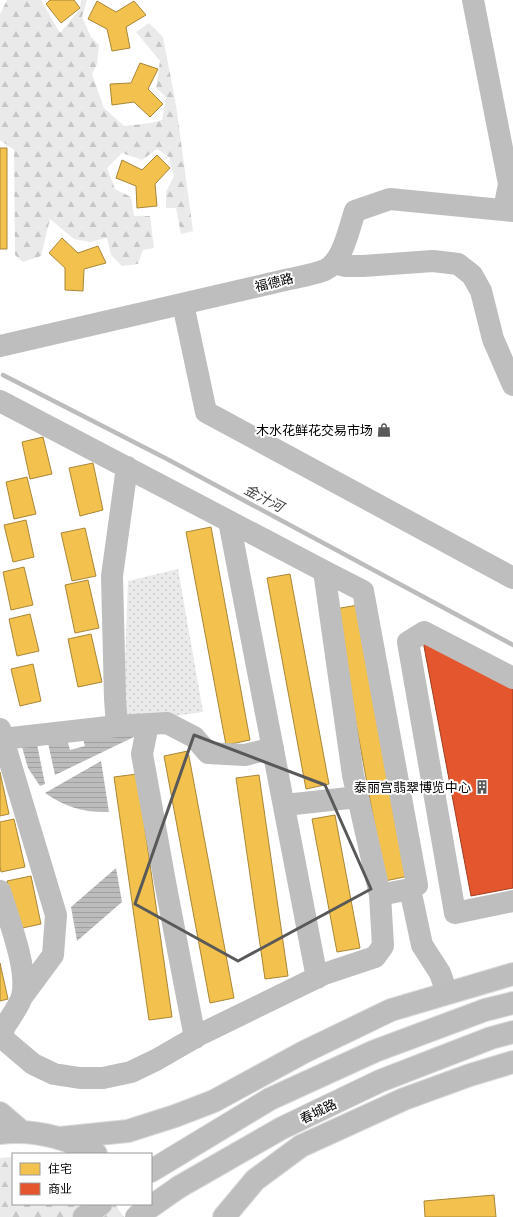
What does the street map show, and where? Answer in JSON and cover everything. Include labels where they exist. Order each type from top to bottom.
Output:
[{"type":"main road","points":[[60,1138],[128,1131],[174,1116],[214,1100],[304,1052],[391,1010],[513,974]]},
{"type":"main road","points":[[156,1168],[277,1096],[375,1051],[485,1010],[513,1003]]},
{"type":"main road","name":"春城路","points":[[136,1217],[179,1187],[282,1128],[380,1081],[492,1038],[513,1032]]},
{"type":"main road","points":[[224,1217],[255,1180],[301,1146],[404,1098],[513,1062]]},
{"type":"main road","points":[[0,1112],[22,1132]]},
{"type":"main road","points":[[0,1133],[22,1132],[60,1138],[94,1153]]},
{"type":"main road","points":[[147,1205],[154,1217]]},
{"type":"street","points":[[473,0],[509,184],[509,210],[390,199],[355,211],[340,256],[334,263],[345,266],[433,261],[458,264],[472,275],[481,291],[493,339],[513,386]]},
{"type":"street","name":"福德路","points":[[0,346],[325,270],[334,263]]},
{"type":"street","points":[[183,304],[206,412],[513,578]]},
{"type":"street","points":[[0,401],[363,590],[417,885],[410,889],[380,895]]},
{"type":"street","points":[[117,726],[112,576],[127,467]]},
{"type":"street","points":[[229,521],[285,805],[317,978]]},
{"type":"street","points":[[273,748],[245,755],[208,754],[194,738],[167,723],[2,734],[56,915],[53,955],[22,997],[0,1033],[7,1042],[32,1064],[54,1074],[80,1078],[103,1078],[131,1072],[195,1038],[317,978],[375,957],[383,946],[380,895],[353,774],[324,571]]},
{"type":"street","points":[[513,678],[424,632],[408,642],[455,913],[513,901]]},
{"type":"street","points":[[148,724],[142,754],[195,1038]]},
{"type":"street","points":[[285,805],[358,797]]},
{"type":"street","points":[[410,889],[422,945],[440,973],[447,993]]},
{"type":"street","points":[[0,891],[20,958],[24,980],[22,997]]},
{"type":"highlighted area","points":[[194,735],[325,785],[371,889],[238,961],[135,904]]},
{"type":"green space","points":[[7,0],[41,0],[60,33],[80,9],[81,0],[87,0],[82,17],[91,37],[99,45],[97,64],[92,74],[104,108],[124,126],[151,123],[162,120],[166,97],[156,88],[160,61],[136,32],[149,23],[163,37],[176,105],[193,231],[181,234],[176,208],[166,208],[166,192],[174,176],[169,157],[157,149],[142,160],[122,153],[107,168],[115,189],[131,197],[134,216],[150,216],[154,248],[143,250],[138,264],[122,266],[111,255],[107,238],[90,242],[74,239],[50,219],[41,256],[23,262],[15,255],[14,150],[0,140],[0,14]]},
{"type":"green space","points":[[178,569],[203,712],[123,723],[128,581]]},
{"type":"green space","points":[[12,1157],[12,1205],[116,1205],[124,1217],[0,1217],[0,1158]]},
{"type":"shaded area","points":[[140,734],[55,775],[48,743],[67,739],[70,750],[85,746],[82,736]]},
{"type":"shaded area","points":[[37,744],[45,784],[40,786],[28,768],[22,747]]},
{"type":"shaded area","points":[[101,761],[109,812],[76,808],[60,802],[45,793]]},
{"type":"shaded area","points":[[116,868],[122,902],[77,941],[71,907]]},
{"type":"building: 住宅","points":[[50,0],[74,0],[80,8],[61,23],[46,4]]},
{"type":"building: 住宅","points":[[97,1],[116,12],[134,1],[146,15],[126,27],[130,48],[112,51],[107,29],[88,19]]},
{"type":"building: 住宅","points":[[140,63],[158,69],[148,89],[163,104],[150,117],[134,102],[112,105],[110,84],[131,83]]},
{"type":"building: 住宅","points":[[0,148],[7,148],[7,249],[0,249]]},
{"type":"building: 住宅","points":[[157,155],[170,168],[155,184],[157,206],[137,208],[136,186],[116,178],[122,160],[142,170]]},
{"type":"building: 住宅","points":[[62,238],[78,253],[98,246],[106,263],[84,269],[83,291],[65,290],[65,268],[49,253]]},
{"type":"building: 住宅","points":[[43,437],[52,474],[30,479],[22,442]]},
{"type":"building: 住宅","points":[[93,463],[103,510],[80,516],[69,468]]},
{"type":"building: 住宅","points":[[27,477],[36,514],[14,519],[6,482]]},
{"type":"building: 住宅","points":[[26,520],[34,557],[13,562],[4,525]]},
{"type":"building: 住宅","points":[[211,527],[250,740],[226,745],[186,532]]},
{"type":"building: 住宅","points":[[85,528],[96,576],[72,581],[61,533]]},
{"type":"building: 住宅","points":[[24,567],[33,605],[11,610],[3,572]]},
{"type":"building: 住宅","points":[[290,574],[329,784],[306,789],[267,578]]},
{"type":"building: 住宅","points":[[88,580],[99,628],[75,633],[65,585]]},
{"type":"building: 住宅","points":[[358,605],[409,876],[385,881],[335,609]]},
{"type":"building: 住宅","points":[[30,614],[39,651],[17,656],[9,619]]},
{"type":"building: 住宅","points":[[91,634],[102,682],[78,687],[68,639]]},
{"type":"building: 住宅","points":[[33,664],[41,701],[20,706],[11,669]]},
{"type":"building: 住宅","points":[[188,751],[234,998],[210,1003],[164,756]]},
{"type":"building: 住宅","points":[[0,772],[9,814],[0,816]]},
{"type":"building: 住宅","points":[[137,774],[172,1017],[149,1020],[114,777]]},
{"type":"building: 住宅","points":[[259,775],[288,976],[265,979],[236,778]]},
{"type":"building: 住宅","points":[[335,815],[360,948],[337,952],[312,819]]},
{"type":"building: 住宅","points":[[14,819],[25,867],[1,872],[0,822]]},
{"type":"building: 住宅","points":[[31,876],[41,924],[18,929],[7,881]]},
{"type":"building: 住宅","points":[[0,963],[8,999],[0,1001]]},
{"type":"building: 住宅","points":[[494,1195],[496,1217],[425,1217],[424,1201]]},
{"type":"building: 商业","name":"泰丽宫翡翠博览中心","points":[[423,641],[513,686],[513,888],[471,896]]},
{"type":"waterway","name":"金汁河","points":[[3,375],[167,459],[513,645]]},
{"type":"place","name":"木水花鲜花交易市场","points":[[384,430]]},
{"type":"place","name":"泰丽宫翡翠博览中心","points":[[482,787]]}]
